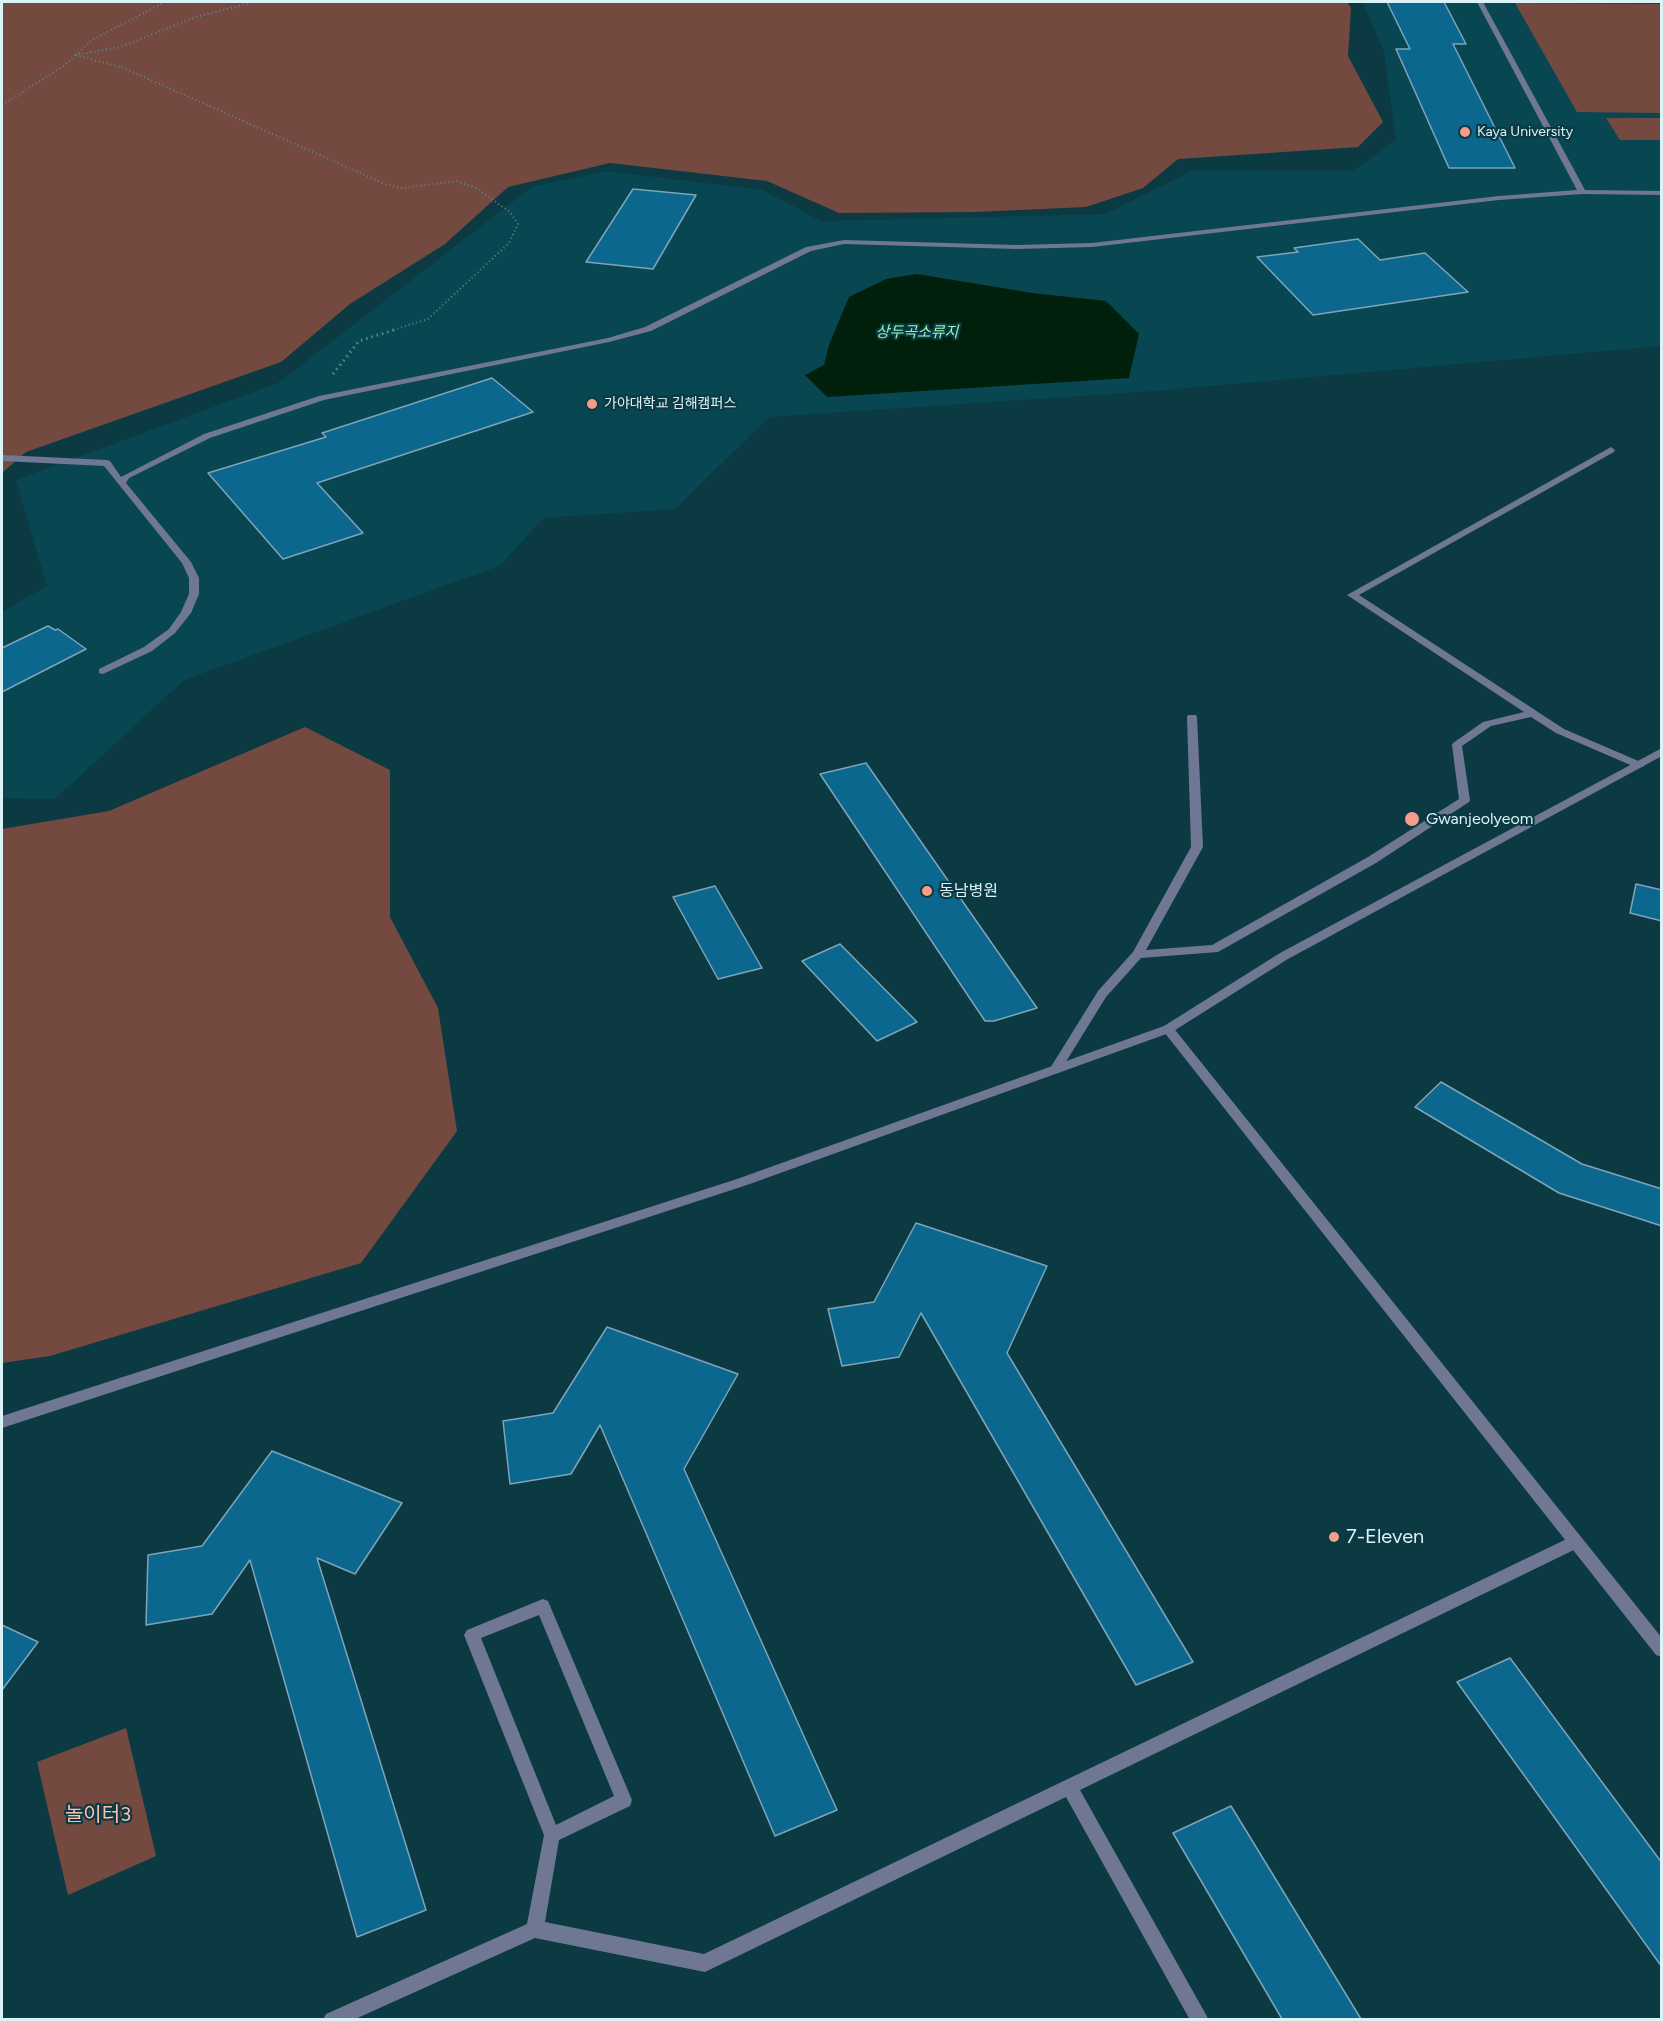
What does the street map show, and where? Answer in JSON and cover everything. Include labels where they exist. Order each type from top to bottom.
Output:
[{"type":"street","points":[[1480,2],[1582,192]]},
{"type":"street","points":[[121,483],[126,476],[207,436],[322,398],[586,345],[648,328],[808,249],[844,242],[1016,247],[1092,245],[1499,198],[1582,192],[1662,193]]},
{"type":"street","points":[[1611,450],[1352,595],[1560,731],[1639,765]]},
{"type":"street","points":[[2,458],[106,463],[186,562],[194,578],[194,594],[186,613],[172,631],[148,649],[103,671]]},
{"type":"street","points":[[1138,954],[1214,949],[1372,860],[1466,800],[1457,745],[1486,724],[1533,713]]},
{"type":"street","points":[[1055,1070],[1101,994],[1138,954],[1197,847],[1192,717]]},
{"type":"street","points":[[2,1422],[742,1182],[1168,1029],[1284,957],[1662,751]]},
{"type":"street","points":[[1168,1029],[1662,1650]]},
{"type":"street","points":[[332,2019],[536,1929],[705,1963],[1575,1542]]},
{"type":"street","points":[[536,1929],[552,1835],[472,1635],[543,1606],[624,1800],[552,1835]]},
{"type":"street","points":[[1069,1786],[1200,2019]]},
{"type":"path","points":[[2,105],[62,67],[92,40],[165,2]]},
{"type":"path","points":[[76,55],[120,48],[196,17],[254,2]]},
{"type":"path","points":[[76,55],[124,68],[181,92],[250,126],[385,184],[401,188],[456,181],[476,188],[510,212],[518,224],[509,243],[428,319],[359,341],[330,376],[322,398]]},
{"type":"shaded area","name":"가야대학교 김해캠퍼스","points":[[1363,2],[1661,2],[1661,346],[1155,391],[769,417],[675,509],[544,518],[499,566],[184,680],[55,799],[2,798],[2,612],[47,586],[16,480],[278,383],[532,187],[607,171],[763,190],[821,221],[1105,214],[1194,170],[1353,171],[1396,140],[1384,52]]},
{"type":"green space","points":[[2,2],[1347,2],[1351,8],[1348,56],[1383,122],[1358,147],[1178,159],[1143,188],[1086,207],[975,212],[839,213],[767,181],[610,163],[508,187],[445,244],[350,304],[281,362],[26,452],[2,473]]},
{"type":"green space","points":[[1515,3],[1661,4],[1661,113],[1577,112]]},
{"type":"green space","points":[[1606,118],[1661,118],[1661,140],[1620,140]]},
{"type":"green space","points":[[305,727],[390,770],[390,917],[438,1008],[457,1131],[361,1263],[50,1356],[2,1363],[2,829],[109,811]]},
{"type":"green space","name":"놀이터3","points":[[126,1728],[156,1856],[68,1895],[37,1762]]},
{"type":"water","name":"상두곡소류지","points":[[917,274],[1032,293],[1106,301],[1139,334],[1129,378],[827,397],[805,375],[824,365],[829,345],[849,297],[886,279]]},
{"type":"building","name":"Kaya University","points":[[1387,2],[1444,2],[1466,44],[1453,44],[1515,168],[1449,168],[1396,49],[1410,49]]},
{"type":"building","points":[[633,189],[696,195],[653,269],[586,262]]},
{"type":"building","points":[[1358,239],[1380,260],[1425,253],[1468,292],[1313,315],[1257,257],[1298,252],[1294,248]]},
{"type":"building","points":[[492,378],[533,412],[317,483],[363,533],[283,559],[208,473],[326,437],[322,433]]},
{"type":"building","points":[[48,626],[55,630],[58,629],[86,649],[2,692],[2,648]]},
{"type":"building","name":"동남병원","points":[[866,763],[1037,1008],[994,1021],[985,1021],[820,774]]},
{"type":"building","points":[[1636,884],[1662,890],[1662,921],[1630,913]]},
{"type":"building","points":[[715,886],[762,968],[718,979],[673,897]]},
{"type":"building","points":[[840,944],[917,1022],[877,1041],[802,961]]},
{"type":"building","points":[[1441,1082],[1582,1164],[1662,1189],[1662,1226],[1559,1193],[1415,1107]]},
{"type":"building","points":[[916,1223],[1047,1266],[1007,1353],[1193,1662],[1136,1685],[921,1313],[899,1357],[842,1366],[828,1309],[874,1302]]},
{"type":"building","points":[[607,1327],[738,1374],[684,1469],[837,1810],[775,1836],[600,1425],[571,1474],[510,1484],[503,1421],[553,1413]]},
{"type":"building","points":[[272,1451],[402,1503],[355,1574],[317,1558],[426,1910],[357,1937],[250,1560],[212,1614],[146,1625],[148,1555],[202,1546]]},
{"type":"building","points":[[2,1625],[38,1642],[2,1690]]},
{"type":"building","points":[[1510,1658],[1662,1863],[1662,1967],[1457,1682]]},
{"type":"building","points":[[1231,1806],[1361,2019],[1282,2019],[1173,1833]]},
{"type":"place","name":"Kaya University","points":[[1465,132]]},
{"type":"place","name":"가야대학교 김해캠퍼스","points":[[592,404]]},
{"type":"place","name":"Gwanjeolyeom","points":[[1412,819]]},
{"type":"place","name":"동남병원","points":[[927,891]]},
{"type":"place","name":"7-Eleven","points":[[1334,1537]]}]
